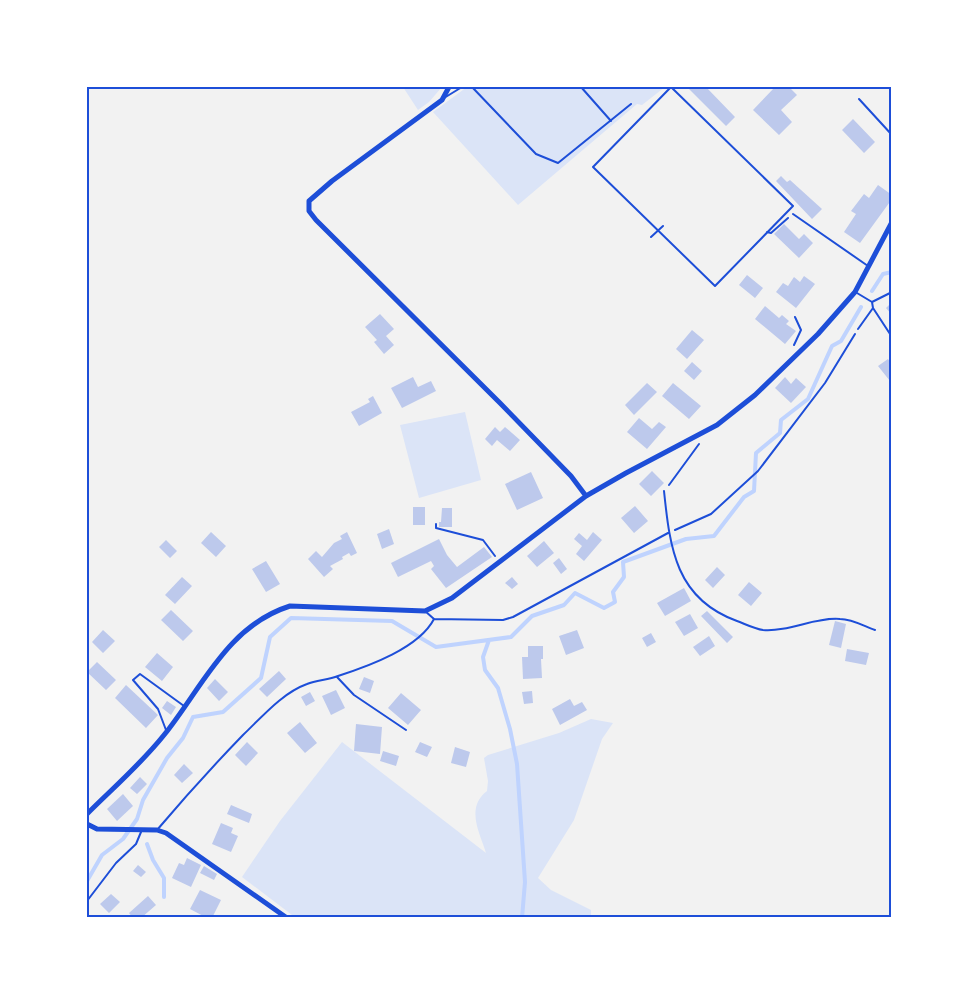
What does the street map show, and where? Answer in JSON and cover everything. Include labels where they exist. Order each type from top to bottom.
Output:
[{"type":"street","points":[[448,87],[442,100],[332,181],[309,201],[309,212],[500,403],[571,476],[586,496]]},
{"type":"street","points":[[87,814],[152,750],[223,654],[248,627],[275,611],[290,606],[425,611],[452,598],[586,496],[626,472],[717,425],[754,395],[818,334],[855,292],[892,222]]},
{"type":"street","points":[[87,824],[97,829],[157,830],[166,833],[287,918]]},
{"type":"lane","points":[[442,100],[462,87]]},
{"type":"lane","points":[[859,99],[892,135]]},
{"type":"lane","points":[[792,214],[868,266]]},
{"type":"lane","points":[[855,292],[872,302]]},
{"type":"lane","points":[[872,302],[892,292]]},
{"type":"lane","points":[[872,302],[873,308],[892,337]]},
{"type":"lane","points":[[858,329],[873,308]]},
{"type":"lane","points":[[664,491],[669,535],[680,573],[702,603],[727,618],[762,630],[789,629],[840,619],[875,630]]},
{"type":"lane","points":[[425,611],[434,620],[503,620],[513,617],[669,535]]},
{"type":"lane","points":[[157,830],[202,777],[291,691],[309,683],[337,677],[378,660],[418,640],[434,620]]},
{"type":"lane","points":[[167,732],[158,709],[133,680],[140,674],[184,706]]},
{"type":"lane","points":[[337,677],[354,695],[406,730]]},
{"type":"lane","points":[[87,901],[116,863],[136,844],[142,830]]},
{"type":"path","points":[[472,87],[536,154],[558,162],[632,104]]},
{"type":"path","points":[[581,87],[611,121]]},
{"type":"path","points":[[671,87],[793,206],[715,286],[593,167],[671,87]]},
{"type":"path","points":[[767,232],[771,233],[792,214]]},
{"type":"path","points":[[651,237],[663,225]]},
{"type":"path","points":[[793,346],[801,330],[795,317]]},
{"type":"path","points":[[669,535],[711,514],[758,471],[825,383],[858,329]]},
{"type":"path","points":[[664,491],[698,446],[703,432]]},
{"type":"path","points":[[436,524],[436,528],[483,540],[500,562]]},
{"type":"shaded area","points":[[403,87],[442,87],[429,102],[418,110]]},
{"type":"shaded area","points":[[467,87],[665,87],[642,105],[637,104],[518,205],[433,112]]},
{"type":"shaded area","points":[[465,412],[481,480],[419,498],[400,425]]},
{"type":"shaded area","points":[[591,719],[613,723],[602,739],[574,820],[538,878],[551,890],[591,910],[591,918],[296,918],[242,877],[280,821],[342,742],[486,853],[475,813],[480,798],[487,791],[488,781],[484,758],[559,733]]},
{"type":"building","points":[[687,87],[706,87],[735,117],[726,126]]},
{"type":"building","points":[[775,87],[789,87],[797,95],[781,110],[792,122],[779,135],[753,110]]},
{"type":"building","points":[[853,119],[875,142],[864,153],[842,130]]},
{"type":"building","points":[[781,176],[787,182],[790,180],[822,209],[812,219],[776,181]]},
{"type":"building","points":[[878,185],[892,195],[892,199],[860,243],[844,232],[856,214],[851,211],[864,194],[869,198]]},
{"type":"building","points":[[784,224],[799,239],[804,234],[813,243],[799,258],[774,234]]},
{"type":"building","points":[[747,275],[763,288],[755,298],[739,285]]},
{"type":"building","points":[[804,276],[815,284],[796,308],[776,292],[783,283],[788,286],[794,277],[800,282]]},
{"type":"building","points":[[892,302],[892,315],[886,308]]},
{"type":"building","points":[[765,306],[779,318],[782,315],[789,321],[786,324],[796,331],[785,344],[755,319]]},
{"type":"building","points":[[380,314],[394,329],[386,336],[394,345],[384,354],[374,342],[377,340],[365,327]]},
{"type":"building","points":[[692,330],[704,340],[687,359],[676,349]]},
{"type":"building","points":[[888,359],[892,365],[892,380],[890,381],[878,366]]},
{"type":"building","points":[[692,362],[702,371],[694,380],[684,371]]},
{"type":"building","points":[[413,377],[418,387],[431,381],[436,391],[402,408],[391,388]]},
{"type":"building","points":[[785,377],[791,384],[796,378],[806,387],[791,403],[775,388]]},
{"type":"building","points":[[647,383],[657,392],[634,415],[625,405]]},
{"type":"building","points":[[673,383],[701,406],[689,419],[662,396]]},
{"type":"building","points":[[373,396],[382,413],[359,426],[351,412],[370,402],[368,399]]},
{"type":"building","points":[[639,418],[652,429],[659,422],[666,427],[647,449],[627,432]]},
{"type":"building","points":[[495,427],[500,432],[505,427],[520,440],[510,451],[497,440],[492,446],[485,439]]},
{"type":"building","points":[[652,471],[664,483],[651,496],[639,484]]},
{"type":"building","points":[[531,472],[543,498],[517,510],[505,484]]},
{"type":"building","points":[[635,506],[648,521],[634,533],[621,518]]},
{"type":"building","points":[[413,507],[425,507],[425,525],[413,525]]},
{"type":"building","points":[[442,508],[452,508],[452,527],[439,527]]},
{"type":"building","points":[[389,529],[394,544],[382,549],[377,534]]},
{"type":"building","points":[[211,532],[226,546],[216,557],[201,543]]},
{"type":"building","points":[[347,532],[357,553],[351,556],[349,553],[342,557],[343,559],[330,566],[333,569],[324,577],[308,559],[316,551],[322,557],[334,543],[342,539],[340,536]]},
{"type":"building","points":[[593,532],[602,540],[584,561],[576,554],[582,546],[574,539],[579,533],[587,540]]},
{"type":"building","points":[[439,539],[447,555],[457,567],[484,547],[492,557],[446,588],[431,569],[434,566],[431,561],[398,577],[391,563]]},
{"type":"building","points":[[166,540],[177,551],[170,558],[159,547]]},
{"type":"building","points":[[544,541],[554,553],[537,567],[527,556]]},
{"type":"building","points":[[559,558],[567,569],[561,574],[553,563]]},
{"type":"building","points":[[266,561],[280,584],[266,592],[252,569]]},
{"type":"building","points":[[717,567],[725,575],[713,588],[705,580]]},
{"type":"building","points":[[182,577],[192,586],[175,604],[165,595]]},
{"type":"building","points":[[512,577],[518,584],[512,589],[505,583]]},
{"type":"building","points":[[749,582],[762,593],[751,606],[738,595]]},
{"type":"building","points":[[684,588],[691,601],[665,616],[657,603]]},
{"type":"building","points":[[171,610],[193,631],[183,641],[161,620]]},
{"type":"building","points":[[707,611],[733,637],[727,643],[701,616]]},
{"type":"building","points":[[690,614],[698,628],[684,636],[675,622]]},
{"type":"building","points":[[835,621],[846,624],[841,648],[829,645]]},
{"type":"building","points":[[103,630],[115,641],[103,653],[92,642]]},
{"type":"building","points":[[577,630],[584,648],[566,655],[559,636]]},
{"type":"building","points":[[651,633],[656,642],[647,647],[642,638]]},
{"type":"building","points":[[709,636],[715,646],[700,656],[693,647]]},
{"type":"building","points":[[528,646],[543,646],[542,678],[523,679],[522,657],[528,657]]},
{"type":"building","points":[[847,649],[869,653],[866,665],[845,661]]},
{"type":"building","points":[[157,653],[173,667],[162,681],[145,667]]},
{"type":"building","points":[[97,662],[116,680],[106,690],[87,672]]},
{"type":"building","points":[[279,671],[286,679],[267,697],[259,689]]},
{"type":"building","points":[[364,677],[374,681],[370,693],[359,689]]},
{"type":"building","points":[[215,679],[228,692],[219,701],[207,688]]},
{"type":"building","points":[[126,685],[158,715],[146,728],[115,698]]},
{"type":"building","points":[[336,690],[345,708],[331,715],[322,696]]},
{"type":"building","points":[[532,691],[533,703],[524,704],[522,692]]},
{"type":"building","points":[[310,692],[315,701],[306,706],[301,697]]},
{"type":"building","points":[[401,693],[421,710],[408,725],[388,708]]},
{"type":"building","points":[[570,699],[574,706],[582,702],[587,710],[560,725],[552,709]]},
{"type":"building","points":[[167,701],[176,707],[171,715],[162,708]]},
{"type":"building","points":[[300,722],[317,743],[305,753],[287,733]]},
{"type":"building","points":[[356,724],[382,727],[380,754],[354,751]]},
{"type":"building","points":[[247,742],[258,753],[246,766],[235,755]]},
{"type":"building","points":[[420,742],[432,747],[427,757],[415,752]]},
{"type":"building","points":[[455,747],[470,752],[466,767],[451,763]]},
{"type":"building","points":[[383,751],[399,756],[396,766],[380,761]]},
{"type":"building","points":[[184,764],[193,773],[182,783],[174,775]]},
{"type":"building","points":[[140,777],[147,784],[137,794],[130,788]]},
{"type":"building","points":[[123,794],[133,806],[117,821],[107,809]]},
{"type":"building","points":[[231,805],[252,814],[249,823],[227,814]]},
{"type":"building","points":[[221,823],[233,828],[231,833],[238,836],[231,852],[212,844]]},
{"type":"building","points":[[187,858],[201,865],[191,887],[172,878],[179,863],[184,865]]},
{"type":"building","points":[[138,865],[146,872],[141,877],[133,871]]},
{"type":"building","points":[[204,866],[217,874],[214,880],[200,873]]},
{"type":"building","points":[[200,890],[221,900],[212,918],[207,918],[190,909]]},
{"type":"building","points":[[111,894],[120,902],[109,913],[100,904]]},
{"type":"building","points":[[148,896],[156,905],[141,918],[133,918],[129,913]]},
{"type":"waterway","points":[[872,291],[883,274],[892,272]]},
{"type":"waterway","points":[[87,881],[102,855],[123,839],[137,819],[143,800],[167,758],[183,738],[193,717],[223,712],[261,678],[270,637],[291,618],[392,621],[436,647],[511,637],[532,616],[564,605],[575,593],[604,608],[615,602],[613,592],[624,577],[623,562],[686,539],[714,536],[744,497],[754,491],[756,453],[780,433],[781,420],[808,399],[832,346],[841,341],[861,307]]},
{"type":"waterway","points":[[489,640],[483,657],[485,670],[498,688],[517,764],[525,882],[522,918]]},
{"type":"waterway","points":[[147,844],[164,878],[164,897]]}]
